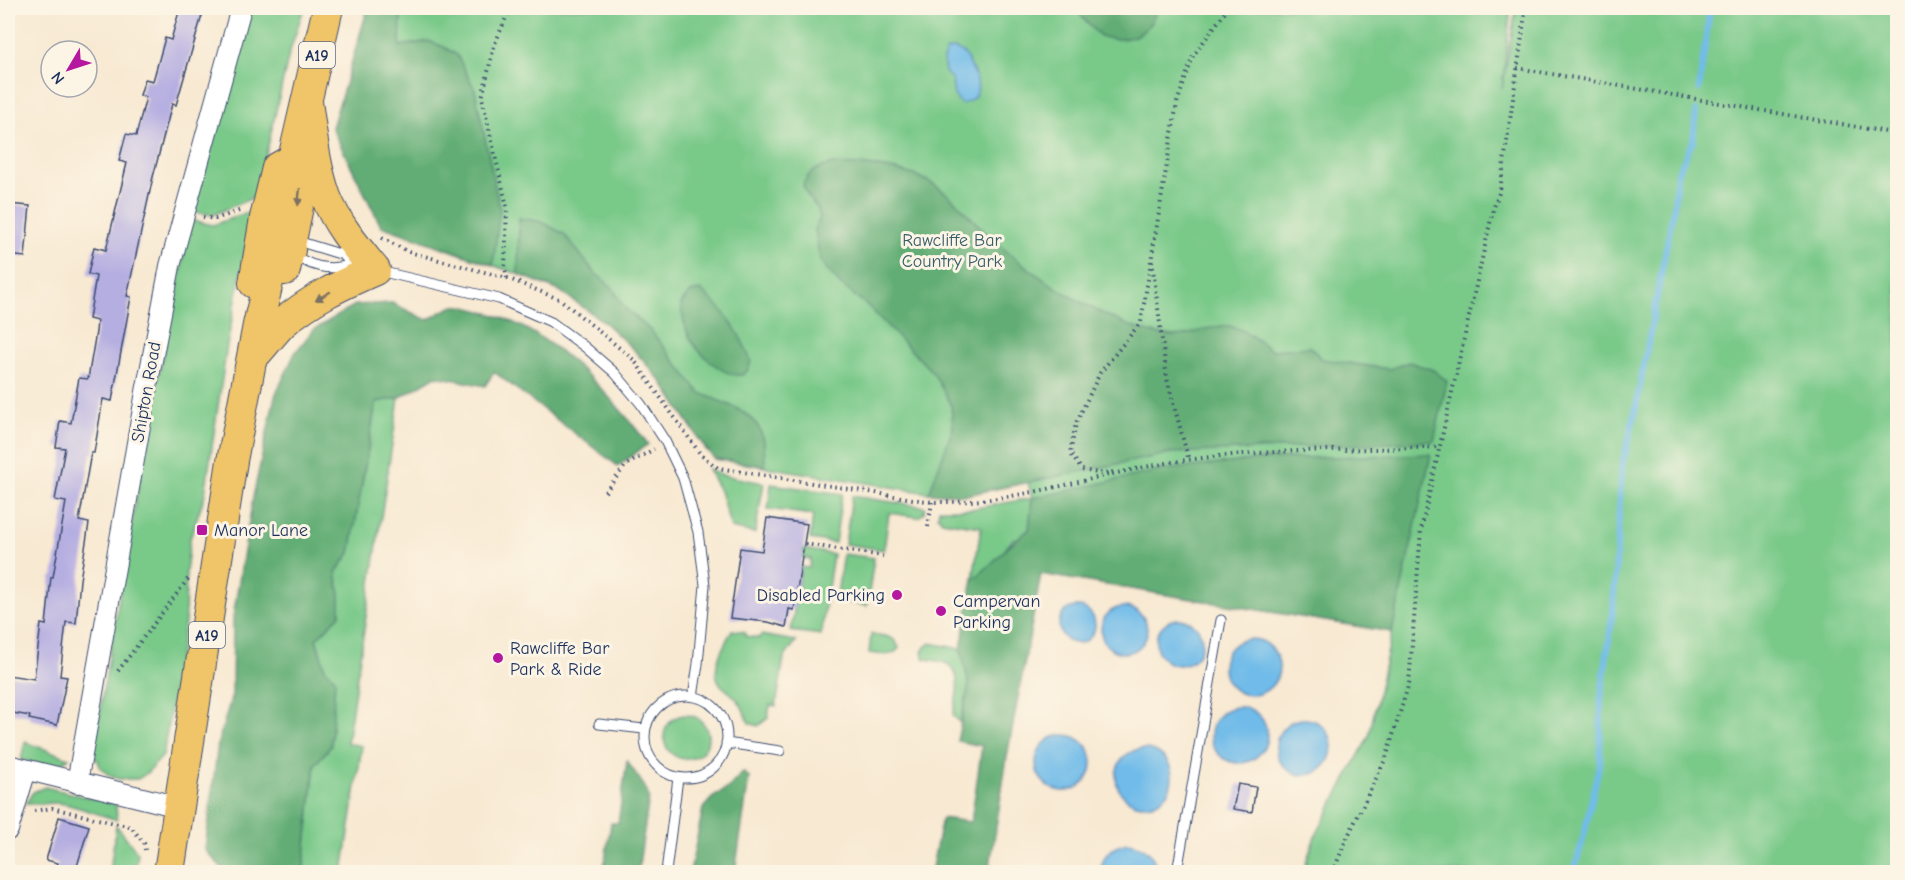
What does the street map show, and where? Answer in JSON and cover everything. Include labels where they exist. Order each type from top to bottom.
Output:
[{"type":"main road","name":"A19","points":[[258,325],[271,318],[290,250],[297,215],[301,175],[293,159],[328,8]]},
{"type":"main road","points":[[252,358],[283,324],[309,304],[349,281],[364,267],[353,242],[327,199],[319,174],[307,102]]},
{"type":"main road","name":"A19","points":[[170,873],[232,461],[258,325],[248,312],[255,214],[277,168],[293,159]]},
{"type":"main road","points":[[255,214],[275,238],[290,250]]},
{"type":"street","name":"Shipton Road","points":[[77,783],[170,266],[241,8]]},
{"type":"street","points":[[8,830],[15,806],[17,767],[179,807]]},
{"type":"lane","points":[[364,267],[324,268],[299,260],[290,250],[304,243],[343,255],[364,267],[499,299],[551,322],[585,347],[615,373],[641,404],[665,441],[684,478],[698,532],[705,585],[693,697]]},
{"type":"lane","points":[[1177,873],[1221,620]]},
{"type":"lane","points":[[677,696],[693,697],[709,702],[719,712],[726,725],[723,756],[704,774],[678,778],[659,768],[650,756],[645,742],[644,729],[652,714],[664,702],[677,696]]},
{"type":"lane","points":[[599,724],[644,729]]},
{"type":"lane","points":[[726,743],[780,751]]},
{"type":"lane","points":[[666,873],[678,778]]},
{"type":"path","points":[[507,278],[505,267],[507,207],[482,98],[494,46],[510,8]]},
{"type":"path","points":[[1228,8],[1193,56],[1177,103],[1141,322],[1100,373],[1076,423],[1070,453],[1082,470],[1104,474],[1190,460],[1271,451],[1439,447]]},
{"type":"path","points":[[1333,873],[1346,840],[1386,758],[1410,683],[1421,530],[1493,210],[1500,190],[1526,8]]},
{"type":"path","points":[[1517,68],[1898,134]]},
{"type":"path","points":[[184,213],[215,219],[255,214]]},
{"type":"path","points":[[1151,258],[1167,379],[1190,460]]},
{"type":"path","points":[[605,492],[626,465],[686,431],[701,455],[718,468],[932,502],[967,503],[1032,493],[1161,464]]},
{"type":"path","points":[[928,526],[932,502]]},
{"type":"path","points":[[805,543],[883,556]]},
{"type":"path","points":[[91,707],[188,578]]},
{"type":"path","points":[[15,806],[35,811],[52,808],[131,827],[144,843]]},
{"type":"green space","points":[[251,8],[304,8],[289,54],[256,198],[213,215],[193,212],[241,36]]},
{"type":"green space","name":"Rawcliffe Bar Country Park","points":[[368,8],[1511,8],[1502,89],[1516,8],[1897,8],[1897,872],[1303,872],[1314,839],[1369,736],[1392,632],[1041,574],[1014,538],[995,561],[973,579],[981,527],[942,521],[938,516],[939,509],[971,509],[1032,498],[1028,482],[966,495],[929,493],[715,459],[705,448],[662,382],[634,350],[604,322],[560,291],[381,226],[332,128]]},
{"type":"green space","points":[[368,8],[394,8],[401,15],[400,46],[429,41],[457,55],[475,90],[500,210],[493,265],[381,226],[332,128]]},
{"type":"green space","points":[[1074,8],[1157,8],[1152,21],[1144,30],[1134,36],[1120,39],[1101,36]]},
{"type":"green space","name":"Rawcliffe Bar Country Park","points":[[833,164],[884,168],[927,180],[959,205],[998,244],[1043,279],[1092,308],[1142,330],[1180,336],[1228,326],[1245,332],[1271,350],[1311,347],[1321,359],[1389,369],[1409,362],[1433,370],[1447,381],[1434,441],[1172,453],[966,495],[929,493],[953,428],[951,405],[934,374],[869,307],[840,284],[820,261],[815,229],[820,218],[818,209],[807,195],[803,185],[815,170]]},
{"type":"green space","points":[[249,212],[253,213],[227,345],[205,494],[190,539],[186,572],[185,622],[163,756],[138,779],[119,779],[110,776],[100,767],[98,760],[92,758],[148,426],[191,220],[213,225]]},
{"type":"green space","points":[[519,218],[542,222],[564,234],[595,273],[612,287],[623,306],[651,331],[700,393],[749,416],[758,426],[764,440],[765,466],[715,459],[705,448],[662,382],[634,350],[604,322],[560,291],[518,274]]},
{"type":"green space","points":[[700,290],[724,313],[742,341],[751,362],[747,371],[741,375],[734,375],[716,366],[700,352],[689,335],[681,304],[689,293]]},
{"type":"green space","points":[[392,303],[427,320],[444,310],[463,306],[504,318],[528,330],[574,362],[594,381],[648,444],[618,466],[494,372],[485,386],[436,376],[399,398],[376,402],[350,553],[336,572],[340,595],[340,615],[316,639],[325,669],[335,678],[331,746],[315,764],[303,872],[226,872],[205,850],[218,743],[232,695],[233,617],[253,497],[275,396],[295,353],[313,330],[355,305]]},
{"type":"green space","points":[[399,398],[347,743],[362,746],[343,872],[303,872],[315,764],[331,746],[325,669],[316,639],[340,595],[336,572],[350,553],[376,402]]},
{"type":"green space","points":[[1431,454],[1392,632],[1041,574],[1008,751],[989,872],[931,872],[942,818],[971,822],[982,746],[957,741],[969,685],[961,649],[973,579],[1029,530],[1032,498],[1162,470],[1266,459]]},
{"type":"green space","points":[[708,469],[722,475],[764,483],[755,533],[731,528],[720,491]]},
{"type":"green space","points":[[771,484],[842,494],[835,543],[810,539],[813,515],[768,509]]},
{"type":"green space","points":[[852,496],[925,507],[924,513],[918,517],[889,513],[884,550],[845,544]]},
{"type":"green space","points":[[804,549],[833,554],[821,635],[791,631],[801,567],[809,568],[811,559],[803,558]]},
{"type":"green space","points":[[843,554],[874,558],[867,606],[836,601]]},
{"type":"green space","points":[[732,630],[745,632],[745,636],[759,638],[761,635],[796,641],[784,658],[776,706],[770,705],[768,718],[758,726],[749,723],[739,702],[717,679],[719,657]]},
{"type":"green space","points":[[871,634],[892,638],[899,648],[889,654],[869,653]]},
{"type":"green space","points":[[930,643],[961,649],[969,685],[960,723],[953,715],[957,678],[950,666],[924,658],[922,652]]},
{"type":"green space","points":[[686,715],[695,716],[702,721],[707,728],[707,746],[702,753],[695,758],[686,759],[677,758],[670,753],[665,746],[664,737],[665,728],[670,721],[677,716]]},
{"type":"green space","points":[[25,742],[69,758],[52,765],[40,765],[21,760]]},
{"type":"green space","points":[[627,761],[645,787],[649,797],[638,872],[603,872],[611,823],[618,823]]},
{"type":"green space","points":[[743,772],[749,778],[735,872],[690,872],[703,808]]},
{"type":"green space","points":[[45,787],[116,804],[117,820],[65,804],[26,803],[33,792]]},
{"type":"green space","points":[[116,825],[138,853],[135,872],[110,872]]},
{"type":"water","points":[[955,49],[965,54],[975,76],[978,90],[970,101],[961,104],[954,95],[952,80],[945,72],[943,59],[947,50]]},
{"type":"water","points":[[1077,607],[1090,612],[1095,625],[1090,638],[1077,643],[1064,638],[1059,625],[1064,612]]},
{"type":"water","points":[[1124,607],[1140,614],[1147,630],[1140,646],[1124,653],[1108,646],[1101,630],[1108,614]]},
{"type":"water","points":[[1179,619],[1195,626],[1202,642],[1195,658],[1179,665],[1163,658],[1156,642],[1163,626]]},
{"type":"water","points":[[1251,639],[1262,641],[1271,647],[1277,656],[1279,667],[1277,678],[1271,687],[1262,693],[1251,695],[1240,693],[1231,687],[1225,678],[1223,667],[1225,656],[1231,647],[1240,641]]},
{"type":"water","points":[[1239,707],[1250,709],[1259,715],[1265,724],[1267,735],[1265,746],[1259,755],[1250,761],[1239,763],[1228,761],[1219,755],[1213,746],[1211,735],[1213,724],[1219,715],[1228,709]]},
{"type":"water","points":[[1299,719],[1309,719],[1324,727],[1330,736],[1332,747],[1330,758],[1324,767],[1309,775],[1299,775],[1288,770],[1281,763],[1276,752],[1276,742],[1281,731],[1288,724]]},
{"type":"water","points":[[1058,735],[1070,735],[1080,739],[1088,747],[1092,763],[1088,779],[1080,787],[1070,791],[1058,791],[1048,787],[1040,779],[1036,769],[1036,757],[1040,747],[1048,739]]},
{"type":"water","points":[[1138,749],[1150,749],[1160,753],[1168,761],[1172,777],[1168,793],[1160,801],[1150,805],[1138,805],[1128,801],[1120,793],[1116,783],[1116,771],[1120,761],[1128,753]]},
{"type":"water","points":[[1127,843],[1144,848],[1154,860],[1157,872],[1101,872],[1101,866],[1108,853]]},
{"type":"building","points":[[180,8],[203,12],[176,105],[172,104],[153,177],[127,296],[131,297],[112,401],[103,399],[94,453],[91,453],[79,521],[89,523],[76,623],[66,622],[60,676],[67,677],[57,725],[8,712],[8,675],[34,679],[41,624],[46,625],[51,577],[53,577],[66,502],[55,500],[65,448],[56,447],[60,421],[71,423],[79,378],[88,379],[96,332],[97,321],[89,319],[96,276],[88,274],[94,247],[106,250],[127,163],[119,161],[126,134],[136,136],[146,97],[140,95],[145,79],[153,81],[165,38],[171,40]]},
{"type":"building","points":[[8,204],[30,206],[25,257],[8,255]]},
{"type":"building","points":[[767,518],[807,524],[794,610],[789,609],[786,627],[768,622],[730,618],[740,548],[762,551]]},
{"type":"building","points":[[1238,784],[1256,787],[1252,812],[1233,809]]},
{"type":"building","points":[[59,817],[89,826],[75,873],[55,873],[58,863],[46,860]]},
{"type":"waterway","points":[[1699,89],[1710,8]]},
{"type":"waterway","points":[[1574,872],[1600,761],[1601,698],[1613,610],[1622,466],[1634,417],[1674,206],[1677,174],[1693,141],[1696,111]]},
{"type":"place","name":"Manor Lane","points":[[202,530]]},
{"type":"place","name":"Disabled Parking","points":[[897,595]]},
{"type":"place","name":"Campervan Parking","points":[[941,611]]},
{"type":"place","name":"Rawcliffe Bar Park & Ride","points":[[498,658]]}]
